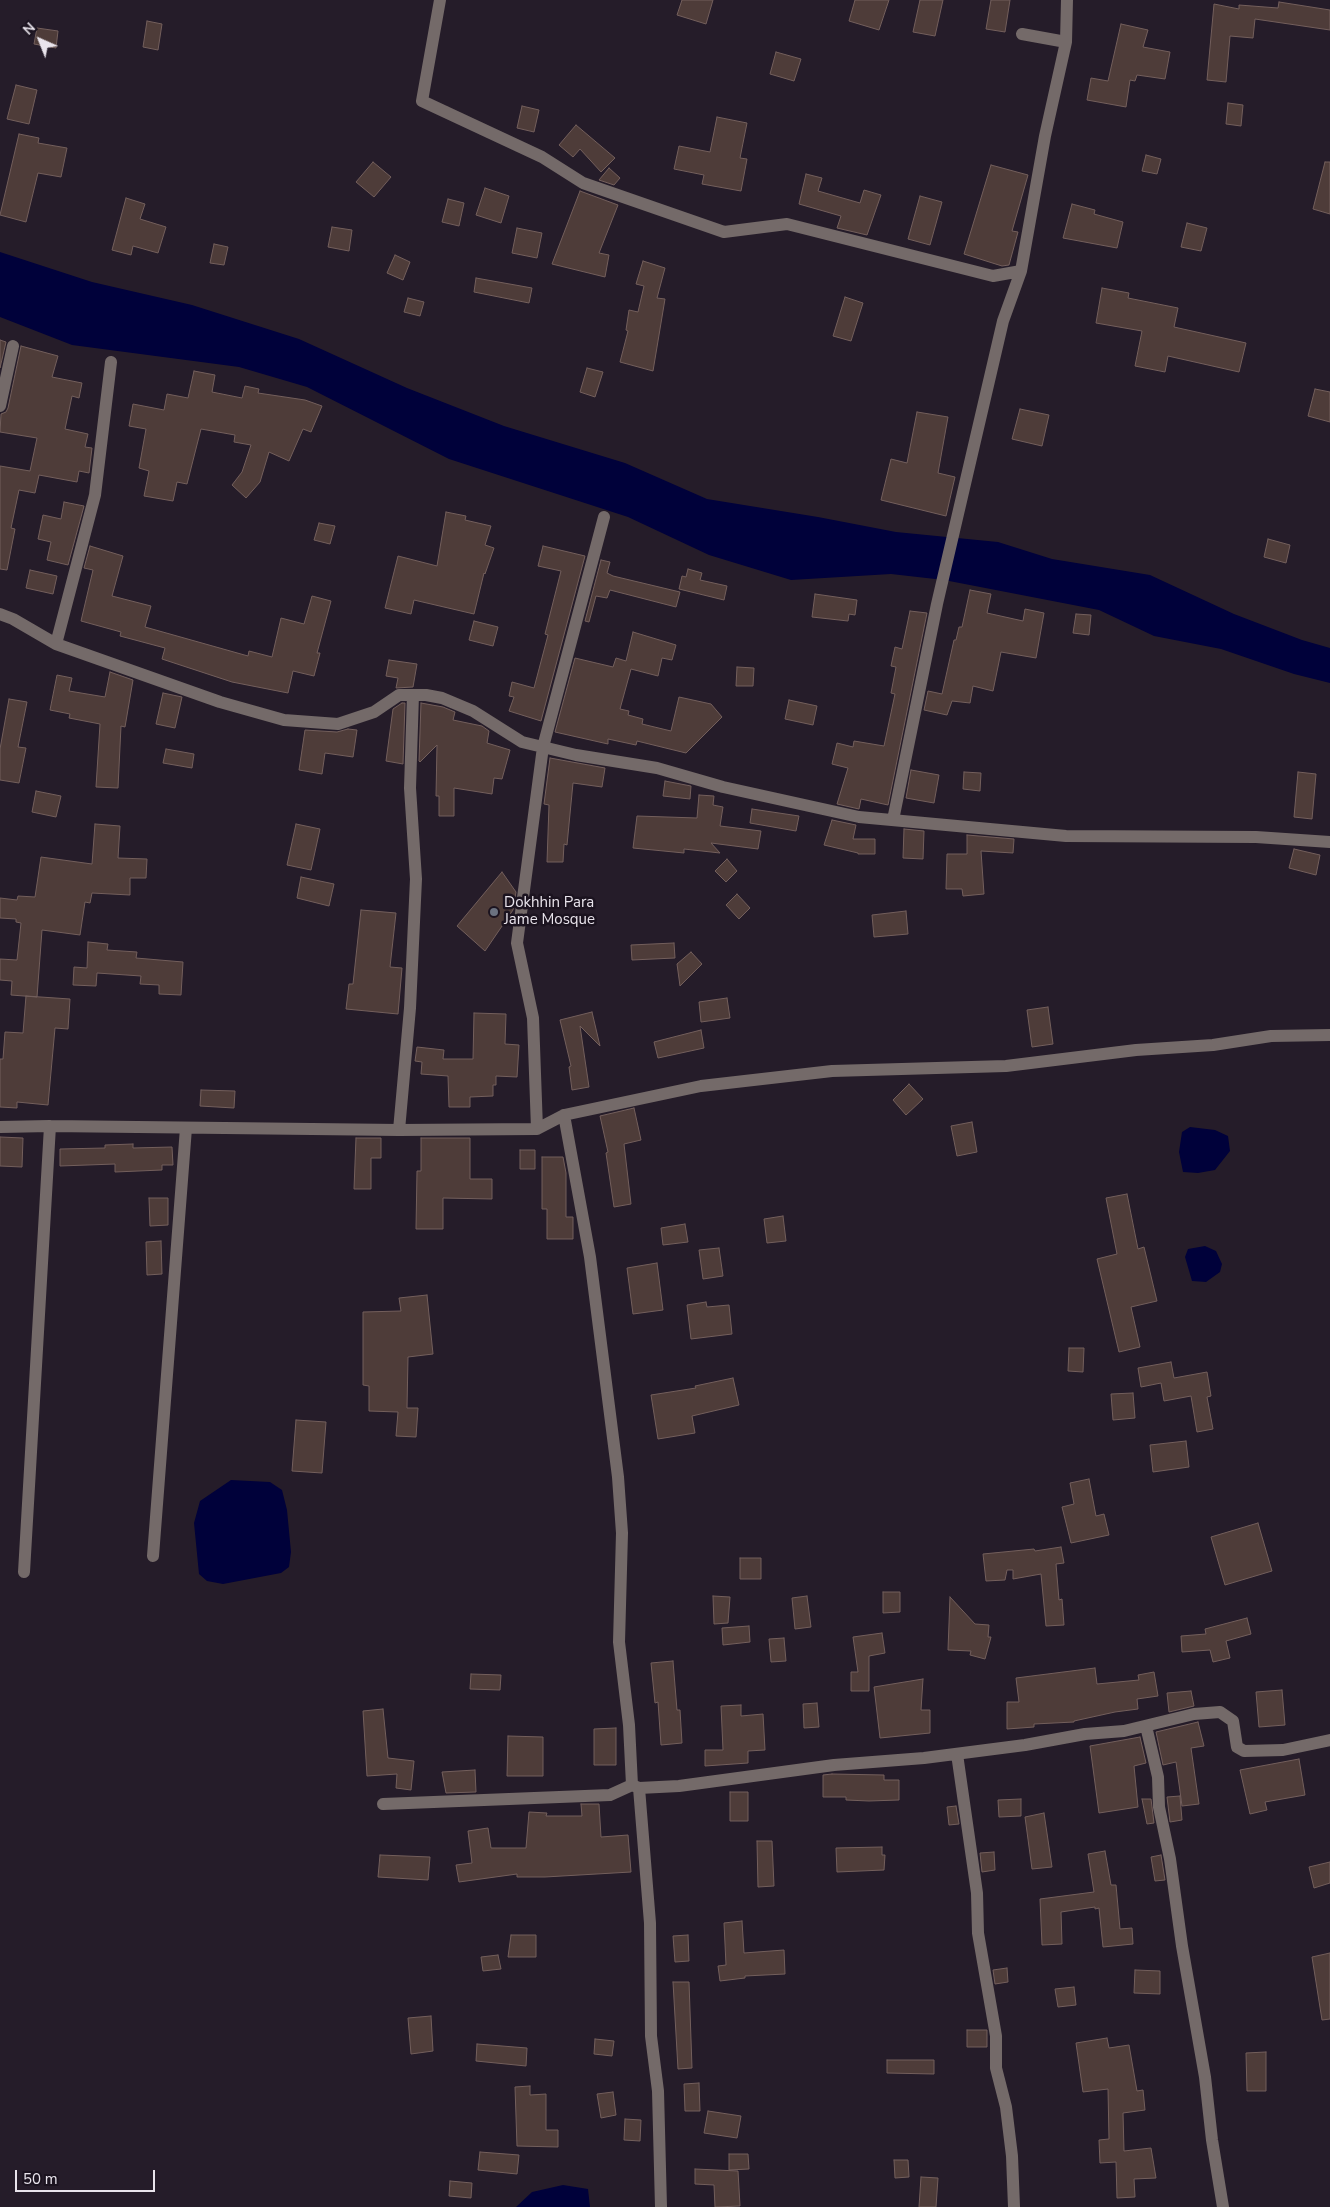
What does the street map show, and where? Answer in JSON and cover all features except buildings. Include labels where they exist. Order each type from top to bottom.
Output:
[{"type":"street","points":[[440,0],[422,101],[542,157],[584,183],[724,232],[787,224],[994,276],[1021,271]]},
{"type":"street","points":[[893,820],[937,604],[1003,321],[1021,271],[1045,136],[1066,42],[1067,0]]},
{"type":"street","points":[[1022,34],[1066,42]]},
{"type":"street","points":[[0,406],[2,387],[13,346]]},
{"type":"street","points":[[56,644],[96,495],[111,362]]},
{"type":"street","points":[[537,1129],[533,1018],[517,943],[543,747],[604,517]]},
{"type":"street","points":[[0,614],[13,619],[56,644],[220,702],[284,720],[338,724],[374,712],[398,695],[442,698],[472,712],[522,742],[576,755],[657,768],[790,803],[859,817],[1066,836],[1256,837],[1330,842]]},
{"type":"street","points":[[399,1130],[410,1008],[416,879],[410,788],[413,695]]},
{"type":"street","points":[[0,1127],[399,1130],[537,1129],[564,1115],[701,1086],[832,1071],[1006,1066],[1136,1050],[1213,1045],[1271,1036],[1330,1035]]},
{"type":"street","points":[[564,1115],[590,1256],[618,1477],[622,1550],[618,1642],[629,1725],[650,1923],[651,2036],[658,2091],[661,2207]]},
{"type":"street","points":[[24,1572],[50,1126]]},
{"type":"street","points":[[153,1556],[186,1128]]},
{"type":"street","points":[[383,1804],[601,1796],[636,1787],[679,1786],[834,1766],[957,1754],[1025,1745],[1085,1734],[1124,1731],[1194,1714],[1220,1712],[1233,1721],[1237,1747],[1244,1751],[1283,1750],[1330,1740]]},
{"type":"street","points":[[1146,1726],[1158,1777],[1159,1807],[1170,1859],[1182,1946],[1205,2077],[1212,2140],[1223,2207]]},
{"type":"street","points":[[957,1754],[978,1893],[978,1933],[996,2036],[996,2068],[1006,2107],[1012,2156],[1014,2207]]},
{"type":"shaded area","points":[[0,252],[92,282],[192,305],[299,339],[407,388],[504,426],[625,463],[707,499],[896,532],[998,542],[1052,559],[1150,575],[1234,614],[1302,640],[1330,648],[1330,683],[1294,674],[1221,649],[1154,636],[1099,610],[944,580],[891,574],[791,580],[709,555],[628,517],[449,459],[307,387],[239,367],[72,345],[0,317]]},
{"type":"shaded area","points":[[1190,1127],[1215,1130],[1228,1136],[1230,1151],[1215,1170],[1198,1173],[1183,1172],[1179,1152],[1182,1132]]},
{"type":"shaded area","points":[[1205,1246],[1216,1251],[1222,1264],[1220,1272],[1206,1282],[1192,1281],[1185,1257],[1188,1249]]},
{"type":"shaded area","points":[[231,1480],[270,1482],[282,1490],[287,1510],[291,1552],[289,1567],[281,1573],[223,1584],[207,1581],[199,1574],[194,1523],[200,1501]]},
{"type":"shaded area","points":[[563,2185],[588,2189],[590,2207],[516,2207],[532,2192]]},
{"type":"place","name":"Dokhhin Para Jame Mosque","points":[[494,912]]}]
